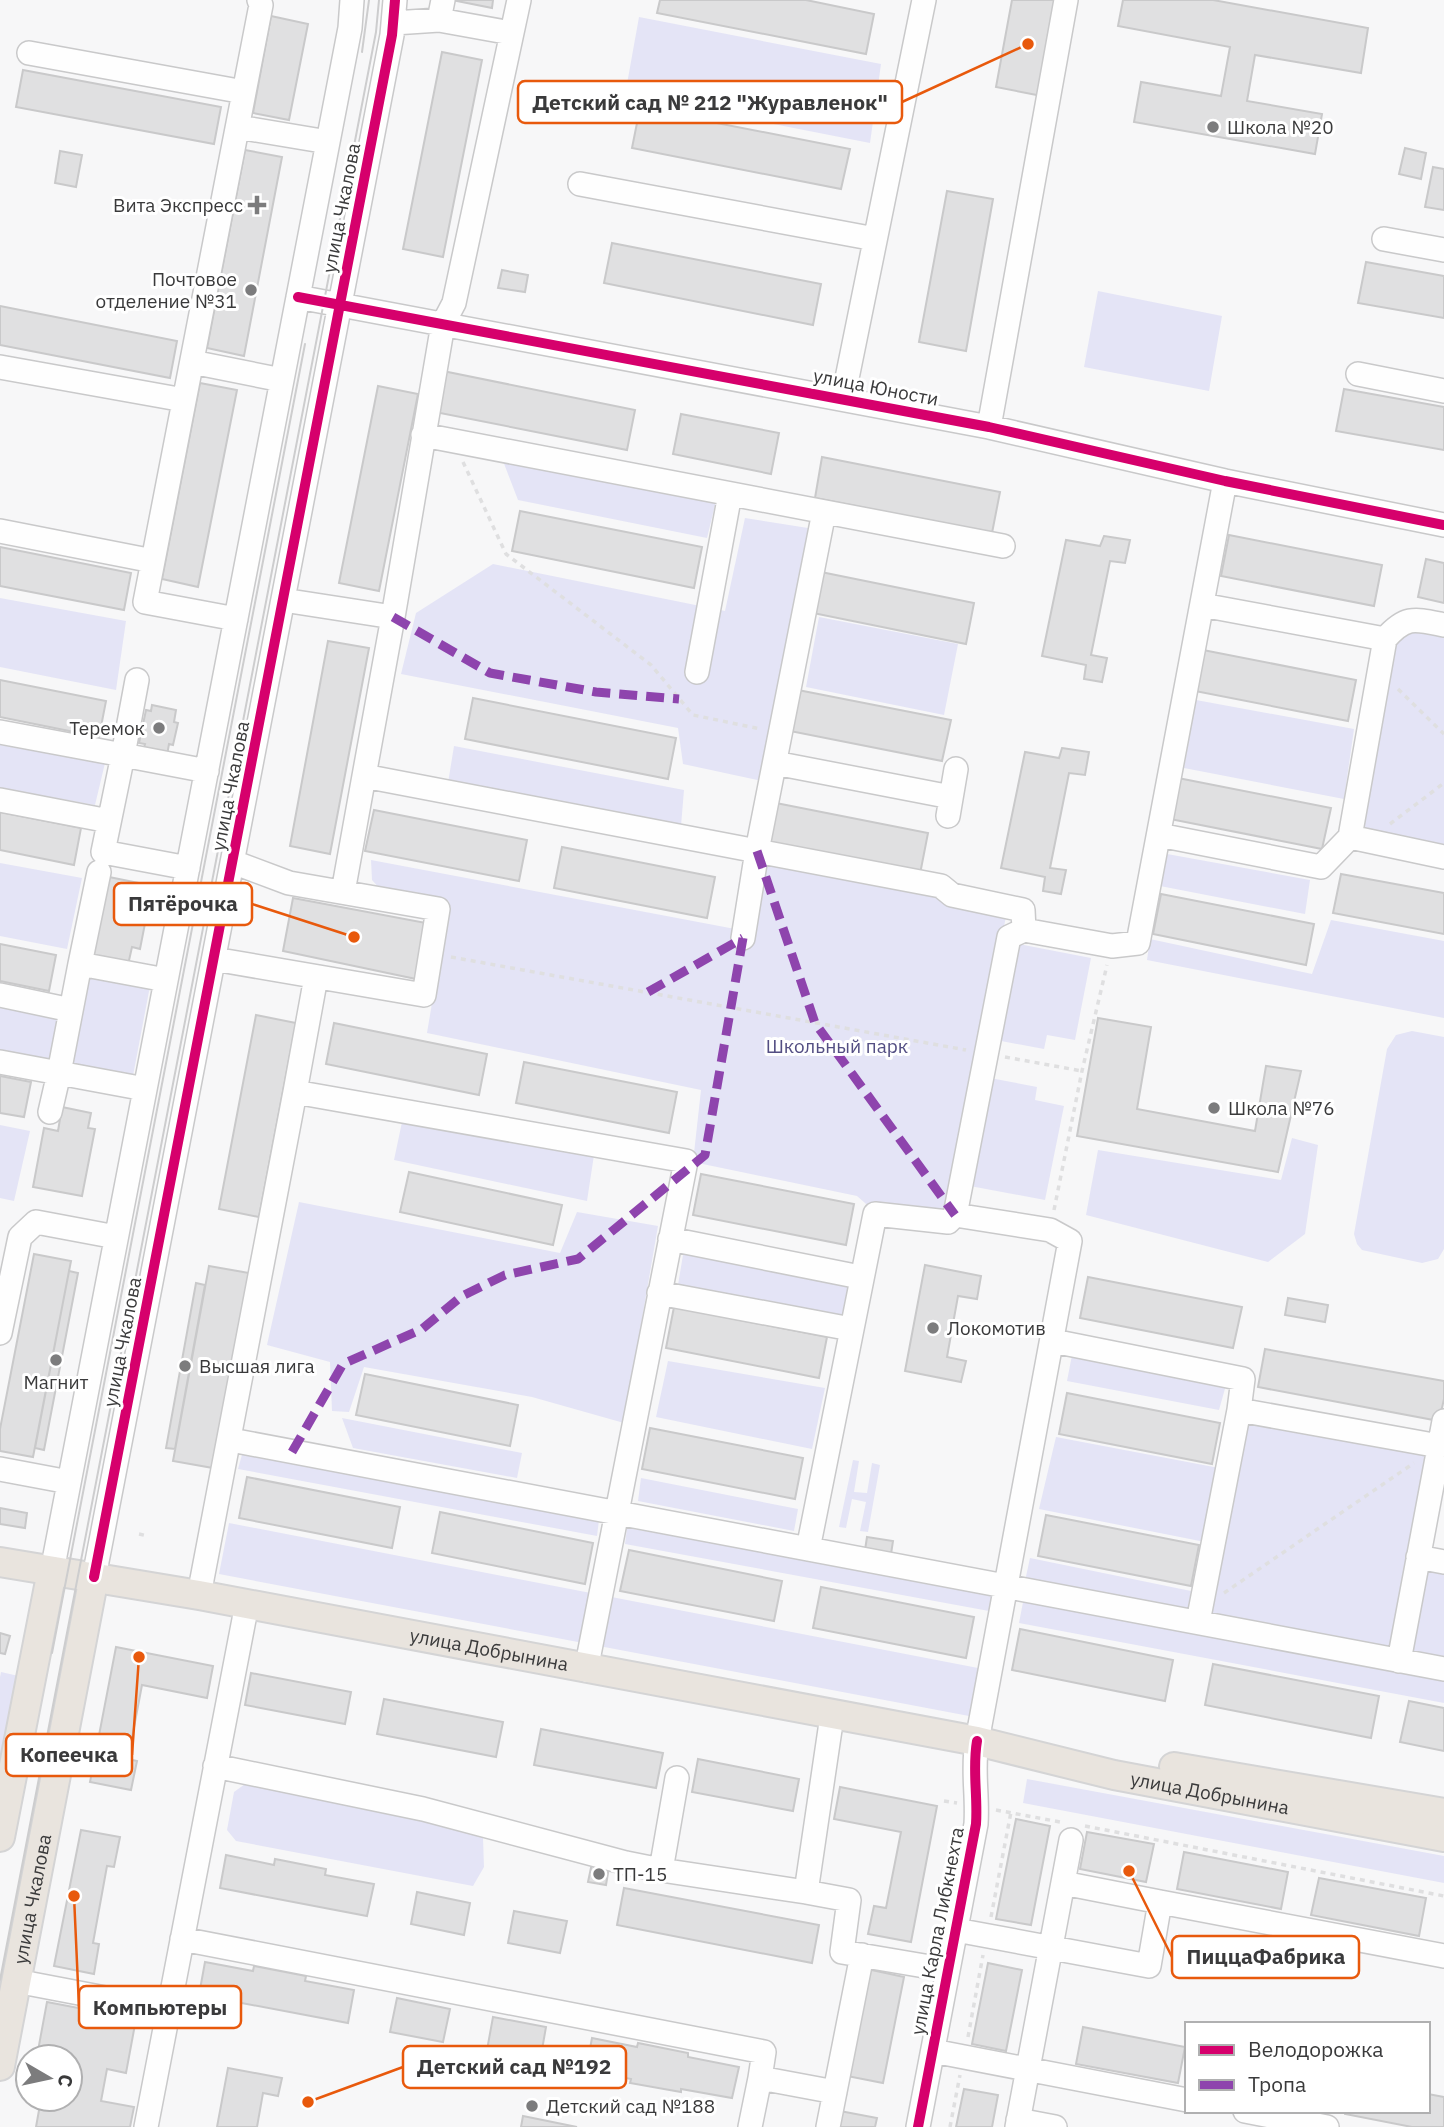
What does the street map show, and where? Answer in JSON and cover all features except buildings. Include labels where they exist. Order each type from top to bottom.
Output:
[{"type":"main road","name":"улица Добрынина","points":[[0,1562],[199,1595],[832,1716],[1116,1766],[1444,1837]]},
{"type":"main road","name":"улица Чкалова","points":[[0,1837],[52,1571]]},
{"type":"main road","name":"улица Чкалова","points":[[0,2066],[94,1577]]},
{"type":"main road","name":"улица Добрынина","points":[[1116,1766],[1444,1813]]},
{"type":"street","points":[[236,619],[145,602],[238,127],[261,5],[259,0]]},
{"type":"street","name":"улица Чкалова","points":[[52,1571],[350,28],[352,0]]},
{"type":"street","name":"улица Чкалова","points":[[94,1577],[394,23],[395,0]]},
{"type":"street","points":[[343,892],[443,324],[454,303],[519,0]]},
{"type":"street","points":[[843,398],[924,0]]},
{"type":"street","points":[[989,426],[1066,0]]},
{"type":"street","points":[[394,23],[441,10],[512,33]]},
{"type":"street","points":[[29,53],[244,92]]},
{"type":"street","points":[[238,127],[328,142]]},
{"type":"street","points":[[580,184],[875,239]]},
{"type":"street","points":[[1384,239],[1444,250]]},
{"type":"street","name":"улица Юности","points":[[298,297],[989,426],[1225,481],[1444,525]]},
{"type":"street","points":[[192,362],[282,380]]},
{"type":"street","points":[[0,367],[184,400]]},
{"type":"street","points":[[1359,374],[1444,391]]},
{"type":"street","points":[[423,435],[1003,546]]},
{"type":"street","points":[[808,1549],[860,1277],[875,1214],[948,1222],[955,1214],[1009,937],[1024,930],[1112,946],[1138,943],[1225,481]]},
{"type":"street","points":[[697,672],[730,494]]},
{"type":"street","points":[[743,938],[757,851],[824,512]]},
{"type":"street","points":[[0,531],[153,561]]},
{"type":"street","points":[[283,600],[393,617]]},
{"type":"street","points":[[1202,605],[1385,639]]},
{"type":"street","points":[[1159,835],[1321,867],[1359,839],[1385,639],[1398,624],[1419,620],[1444,625]]},
{"type":"street","points":[[137,680],[103,852],[188,868]]},
{"type":"street","points":[[0,732],[207,771]]},
{"type":"street","points":[[775,763],[950,806],[956,769]]},
{"type":"street","points":[[363,776],[941,887],[952,895],[1023,910],[1024,930]]},
{"type":"street","points":[[0,800],[109,821]]},
{"type":"street","points":[[1359,839],[1444,857]]},
{"type":"street","points":[[214,959],[424,995],[438,909],[289,883],[233,862]]},
{"type":"street","points":[[50,1112],[99,872]]},
{"type":"street","points":[[80,964],[166,980]]},
{"type":"street","points":[[199,1595],[316,976]]},
{"type":"street","points":[[0,996],[71,1010]]},
{"type":"street","points":[[0,1062],[145,1089]]},
{"type":"street","points":[[295,1093],[685,1161],[586,1670]]},
{"type":"street","points":[[955,1214],[1050,1230]]},
{"type":"street","points":[[0,1334],[7,1265],[20,1237],[36,1222],[116,1237]]},
{"type":"street","name":"улица Карла Либкнехта","points":[[918,2127],[976,1824],[973,1772],[977,1741],[1070,1241],[1050,1230]]},
{"type":"street","points":[[670,1239],[860,1277]]},
{"type":"street","points":[[659,1293],[850,1329]]},
{"type":"street","points":[[1053,1341],[1243,1379],[1199,1615]]},
{"type":"street","points":[[1239,1410],[1442,1434],[1399,1661]]},
{"type":"street","points":[[230,1440],[615,1515],[1006,1585],[1199,1615],[1444,1669]]},
{"type":"street","points":[[0,1469],[69,1482]]},
{"type":"street","points":[[1418,1557],[1444,1562]]},
{"type":"street","points":[[146,2127],[247,1604]]},
{"type":"street","points":[[806,1892],[832,1716]]},
{"type":"street","points":[[215,1766],[423,1809],[626,1863],[849,1900],[842,1952],[948,1970]]},
{"type":"street","points":[[661,1870],[677,1778]]},
{"type":"street","points":[[1055,2127],[1017,2123],[1071,1829]]},
{"type":"street","points":[[1063,1883],[1444,1956]]},
{"type":"street","points":[[956,1930],[1149,1966],[1160,1902]]},
{"type":"street","points":[[182,1939],[764,2052],[750,2127]]},
{"type":"street","points":[[828,2127],[862,1955]]},
{"type":"street","points":[[16,1981],[168,2010]]},
{"type":"street","points":[[933,2051],[1185,2100]]},
{"type":"street","points":[[760,2078],[835,2092]]},
{"type":"street","points":[[1255,2113],[1327,2127]]},
{"type":"path","points":[[453,441],[506,554],[650,664],[693,715],[781,733]]},
{"type":"path","points":[[1392,683],[1444,734]]},
{"type":"path","points":[[1359,839],[1444,783]]},
{"type":"path","points":[[1050,1230],[1082,1071],[1112,946]]},
{"type":"path","points":[[431,953],[1082,1071]]},
{"type":"path","points":[[1199,1615],[1442,1434]]},
{"type":"path","points":[[139,1534],[148,1536]]},
{"type":"path","points":[[950,2127],[1011,1812],[1071,1829],[1444,1896]]},
{"type":"green space","points":[[639,17],[881,64],[870,143],[625,95]]},
{"type":"green space","points":[[1098,291],[1222,316],[1209,391],[1084,367]]},
{"type":"green space","points":[[503,461],[716,501],[707,538],[518,500]]},
{"type":"green space","points":[[745,518],[808,528],[762,781],[683,764],[678,728],[401,674],[416,613],[493,564],[725,611]]},
{"type":"green space","points":[[0,598],[126,621],[116,690],[0,667]]},
{"type":"green space","points":[[819,617],[958,644],[944,715],[806,687]]},
{"type":"green space","points":[[1420,628],[1444,633],[1444,850],[1360,832],[1397,636]]},
{"type":"green space","points":[[1196,700],[1354,729],[1344,799],[1184,768]]},
{"type":"green space","points":[[0,745],[105,763],[95,805],[0,788]]},
{"type":"green space","points":[[454,746],[684,790],[681,826],[448,783]]},
{"type":"green space","points":[[1167,854],[1310,880],[1305,914],[1160,886]]},
{"type":"green space","name":"Школьный парк","points":[[767,858],[938,892],[1006,916],[953,1206],[947,1219],[873,1210],[857,1196],[693,1162],[701,1090],[427,1033],[449,901],[381,890],[372,880],[371,860],[751,932]]},
{"type":"green space","points":[[0,863],[82,878],[67,949],[0,936]]},
{"type":"green space","points":[[1331,920],[1444,941],[1444,1018],[1147,960],[1150,939],[1312,974]]},
{"type":"green space","points":[[1014,943],[1091,958],[1075,1040],[1047,1035],[1044,1049],[996,1040]]},
{"type":"green space","points":[[84,972],[150,986],[132,1081],[65,1069]]},
{"type":"green space","points":[[0,1005],[57,1018],[50,1059],[0,1050]]},
{"type":"green space","points":[[1412,1031],[1444,1037],[1444,1249],[1438,1259],[1422,1263],[1362,1250],[1354,1234],[1387,1049],[1396,1035]]},
{"type":"green space","points":[[990,1078],[1037,1087],[1035,1100],[1064,1106],[1045,1200],[970,1186]]},
{"type":"green space","points":[[402,1122],[594,1155],[587,1201],[394,1160]]},
{"type":"green space","points":[[0,1125],[30,1131],[14,1201],[0,1198]]},
{"type":"green space","points":[[1292,1138],[1318,1145],[1305,1234],[1268,1262],[1086,1215],[1098,1150],[1281,1180]]},
{"type":"green space","points":[[299,1202],[560,1253],[577,1212],[658,1226],[624,1423],[532,1397],[364,1367],[349,1412],[332,1411],[330,1362],[267,1345]]},
{"type":"green space","points":[[684,1249],[851,1282],[845,1318],[678,1285]]},
{"type":"green space","points":[[1072,1355],[1226,1385],[1219,1410],[1067,1381]]},
{"type":"green space","points":[[668,1361],[825,1388],[812,1449],[656,1417]]},
{"type":"green space","points":[[1245,1417],[1427,1449],[1395,1654],[1205,1617]]},
{"type":"green space","points":[[342,1418],[522,1453],[517,1478],[353,1448]]},
{"type":"green space","points":[[1056,1437],[1219,1468],[1205,1542],[1039,1509]]},
{"type":"green space","points":[[243,1451],[599,1520],[597,1536],[238,1469]]},
{"type":"green space","points":[[853,1460],[859,1461],[854,1492],[867,1493],[872,1463],[880,1465],[868,1532],[860,1531],[866,1502],[852,1499],[846,1528],[839,1527]]},
{"type":"green space","points":[[641,1478],[798,1509],[794,1531],[638,1501]]},
{"type":"green space","points":[[229,1523],[978,1668],[969,1716],[219,1574]]},
{"type":"green space","points":[[627,1528],[994,1590],[989,1611],[625,1544]]},
{"type":"green space","points":[[1030,1558],[1191,1591],[1187,1612],[1025,1581]]},
{"type":"green space","points":[[1428,1568],[1444,1571],[1444,1659],[1411,1653]]},
{"type":"green space","points":[[1024,1597],[1444,1678],[1444,1703],[1019,1623]]},
{"type":"green space","points":[[1,1672],[23,1677],[0,1797],[0,1677]]},
{"type":"green space","points":[[1027,1779],[1444,1856],[1444,1883],[1023,1803]]},
{"type":"green space","points":[[245,1784],[472,1827],[483,1838],[484,1867],[473,1886],[236,1841],[227,1830],[234,1792]]},
{"type":"tram line","points":[[362,52],[369,0]]},
{"type":"tram line","points":[[0,1980],[376,32],[379,0]]},
{"type":"tram line","points":[[52,1653],[305,344]]},
{"type":"marked path","points":[[393,617],[490,673],[596,692],[679,699]]},
{"type":"marked path","points":[[757,851],[815,1023],[955,1215]]},
{"type":"marked path","points":[[648,992],[743,938]]},
{"type":"marked path","points":[[292,1452],[343,1364],[422,1329],[462,1296],[505,1275],[578,1259],[705,1155],[743,938]]},
{"type":"cycle path","points":[[94,1577],[392,35],[395,0]]},
{"type":"cycle path","points":[[298,297],[989,427],[1225,481],[1444,525]]},
{"type":"cycle path","points":[[918,2127],[976,1824],[977,1741]]},
{"type":"place","name":"Детский сад № 212 \"Журавленок\"","points":[[1028,44]]},
{"type":"place","name":"Школа №20","points":[[1213,127]]},
{"type":"place","name":"Вита Экспресс","points":[[257,205]]},
{"type":"place","name":"Почтовое отделение №31","points":[[251,290]]},
{"type":"place","name":"Теремок","points":[[159,728]]},
{"type":"place","name":"Пятёрочка","points":[[354,937]]},
{"type":"place","name":"Школа №76","points":[[1214,1108]]},
{"type":"place","name":"Локомотив","points":[[933,1328]]},
{"type":"place","name":"Магнит","points":[[56,1360]]},
{"type":"place","name":"Высшая лига","points":[[185,1366]]},
{"type":"place","name":"Копеечка","points":[[139,1657]]},
{"type":"place","name":"ПиццаФабрика","points":[[1129,1871]]},
{"type":"place","name":"ТП-15","points":[[599,1874]]},
{"type":"place","name":"Компьютеры","points":[[74,1896]]},
{"type":"place","name":"Детский сад №192","points":[[308,2102]]},
{"type":"place","name":"Детский сад №188","points":[[532,2106]]}]
